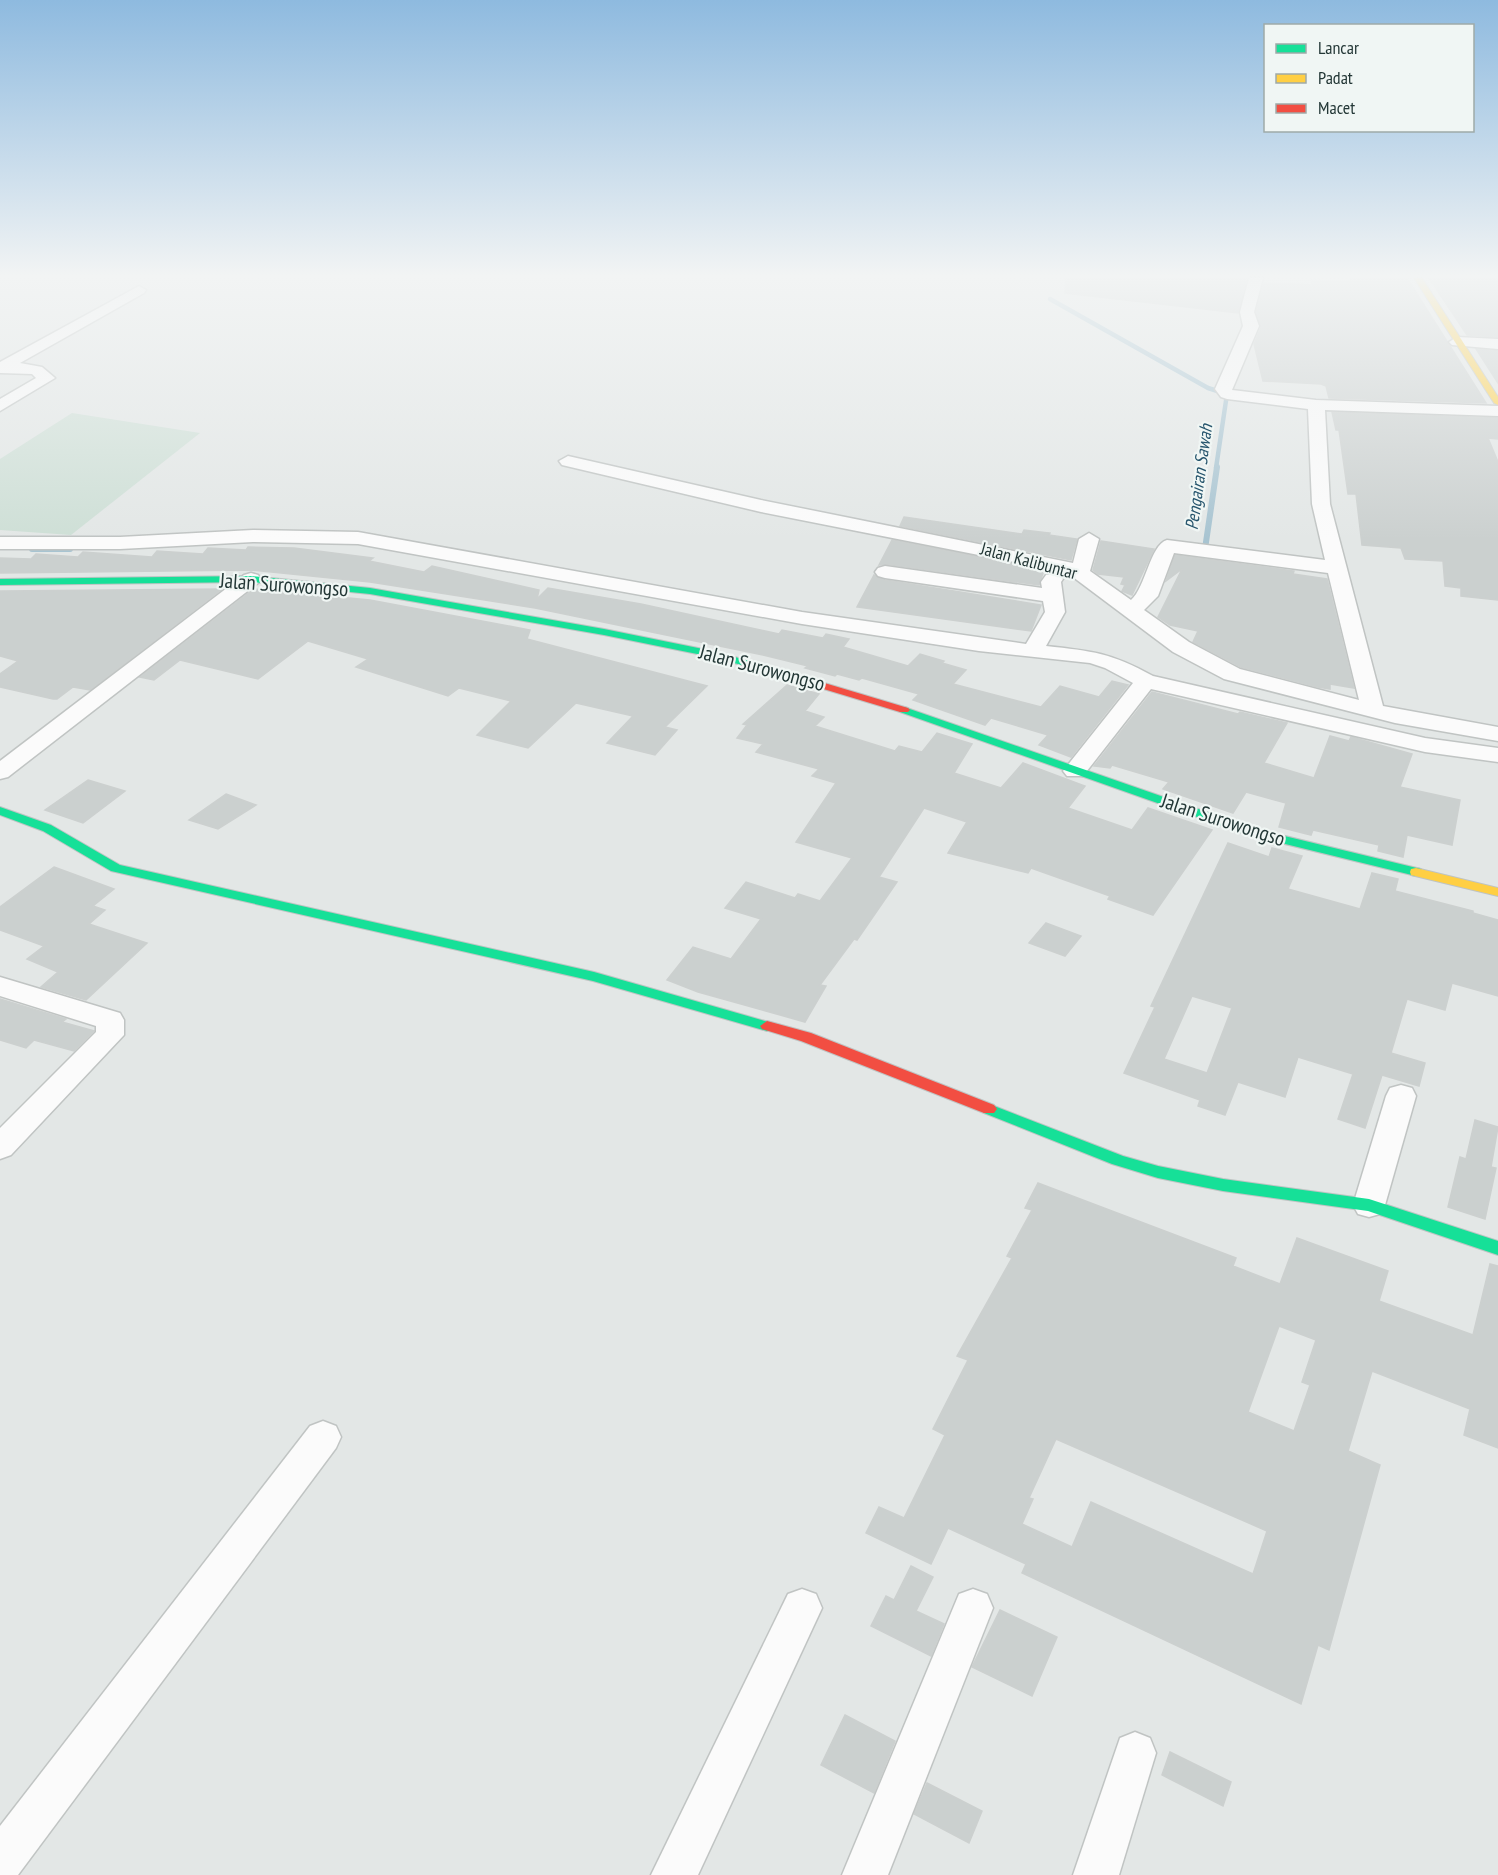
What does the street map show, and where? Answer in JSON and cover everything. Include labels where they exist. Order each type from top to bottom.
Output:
[{"type":"street","points":[[1233,366],[1223,389],[1227,394],[1316,405],[1498,411]]},
{"type":"street","points":[[1473,366],[1498,403]]},
{"type":"street","points":[[0,406],[47,378],[36,370],[2,367]]},
{"type":"street","points":[[1316,405],[1321,504],[1373,710]]},
{"type":"street","name":"Jalan Kalibuntar","points":[[568,461],[761,506],[952,542],[1061,578],[1132,610],[1181,647],[1232,674],[1373,710],[1498,734]]},
{"type":"street","points":[[0,543],[120,543],[261,536],[357,538],[802,618],[1034,646],[1101,659],[1146,681],[1425,745],[1498,755]]},
{"type":"street","points":[[1034,646],[1052,620],[1061,578],[1089,539]]},
{"type":"street","points":[[1132,610],[1148,596],[1167,546],[1339,568]]},
{"type":"street","points":[[885,572],[1061,578]]},
{"type":"street","points":[[0,772],[251,579]]},
{"type":"street","name":"Jalan Surowongso","points":[[0,582],[251,579],[370,591],[504,612],[713,654],[844,690],[1009,745],[1075,771],[1252,832],[1498,892]]},
{"type":"street","points":[[1075,771],[1146,681]]},
{"type":"street","points":[[0,811],[47,828],[117,868],[594,976],[806,1037],[1118,1160],[1158,1172],[1223,1185],[1369,1205],[1498,1248]]},
{"type":"street","points":[[0,986],[110,1020],[112,1027],[110,1035],[0,1147]]},
{"type":"street","points":[[1369,1205],[1401,1096]]},
{"type":"street","points":[[0,1862],[323,1437]]},
{"type":"street","points":[[674,1875],[802,1608]]},
{"type":"street","points":[[865,1875],[973,1608]]},
{"type":"street","points":[[1096,1875],[1135,1753]]},
{"type":"shaded area","points":[[72,413],[200,433],[71,535],[0,530],[0,459]]},
{"type":"building","points":[[1259,366],[1462,366],[1486,403],[1329,398],[1326,386],[1321,384],[1263,381]]},
{"type":"building","points":[[1487,366],[1498,366],[1498,383]]},
{"type":"building","points":[[1332,412],[1498,418],[1498,439],[1488,438],[1498,462],[1498,600],[1461,596],[1461,588],[1445,586],[1443,561],[1405,559],[1401,548],[1362,545],[1356,494],[1348,494],[1339,430],[1336,430]]},
{"type":"building","points":[[904,517],[1022,534],[1024,530],[1050,533],[1049,535],[1077,539],[1071,560],[900,526]]},
{"type":"building","points":[[892,540],[1044,570],[1039,585],[879,565]]},
{"type":"building","points":[[1101,541],[1154,549],[1132,595],[1122,591],[1125,585],[1121,584],[1124,577],[1098,574],[1093,570]]},
{"type":"building","points":[[248,547],[294,548],[373,558],[369,561],[424,572],[432,566],[539,590],[537,599],[548,588],[641,604],[779,634],[782,630],[823,638],[826,634],[849,639],[843,647],[908,666],[920,654],[944,661],[942,663],[966,670],[953,684],[1041,707],[1060,686],[1099,697],[1112,681],[1128,685],[1071,757],[1039,745],[1048,735],[991,718],[985,725],[913,700],[919,694],[862,678],[859,680],[837,674],[835,676],[805,668],[808,666],[763,655],[535,608],[370,582],[251,570],[0,573],[0,558],[31,559],[36,554],[78,557],[83,552],[152,557],[157,551],[203,554],[208,548],[246,550]]},
{"type":"building","points":[[1175,555],[1294,571],[1293,574],[1327,579],[1354,688],[1330,684],[1330,689],[1318,687],[1241,667],[1193,642],[1198,631],[1170,625],[1158,617],[1182,569],[1166,581]]},
{"type":"building","points":[[874,575],[885,580],[1041,605],[1031,631],[857,607]]},
{"type":"building","points":[[222,589],[90,690],[73,687],[57,699],[53,699],[0,687],[0,674],[18,661],[0,656],[0,591]]},
{"type":"building","points":[[254,589],[370,600],[530,630],[527,639],[707,686],[665,727],[677,730],[655,755],[607,743],[633,716],[576,703],[528,748],[477,735],[511,701],[459,688],[448,696],[356,667],[368,659],[308,641],[258,679],[180,660],[154,680],[140,677]]},
{"type":"building","points":[[787,685],[819,694],[805,711],[824,717],[815,726],[895,751],[899,746],[922,752],[937,733],[972,744],[954,773],[1001,788],[1023,763],[1085,786],[1068,808],[1132,830],[1148,808],[1212,830],[1153,915],[1108,899],[1110,896],[1031,868],[1028,873],[948,853],[967,822],[924,808],[879,877],[897,882],[857,940],[854,939],[820,985],[826,986],[805,1022],[698,992],[667,980],[693,947],[731,959],[761,919],[725,908],[746,882],[795,898],[798,894],[820,901],[852,858],[796,842],[836,783],[812,776],[819,769],[756,752],[763,744],[737,738],[747,725],[743,724]]},
{"type":"building","points":[[1152,692],[1238,714],[1240,712],[1287,723],[1264,763],[1314,778],[1330,736],[1349,741],[1351,737],[1412,754],[1400,787],[1460,800],[1452,845],[1407,835],[1403,857],[1378,851],[1379,845],[1313,830],[1311,835],[1279,827],[1286,803],[1246,792],[1233,813],[1163,789],[1169,782],[1112,765],[1110,768],[1094,766]]},
{"type":"building","points":[[88,780],[125,791],[83,823],[45,810]]},
{"type":"building","points":[[226,794],[256,805],[218,829],[189,820]]},
{"type":"building","points":[[1228,843],[1269,857],[1272,848],[1302,856],[1288,889],[1360,909],[1372,873],[1398,879],[1395,891],[1473,911],[1473,913],[1498,920],[1498,996],[1452,983],[1445,1010],[1407,999],[1391,1053],[1425,1063],[1419,1086],[1382,1075],[1365,1128],[1338,1119],[1353,1074],[1298,1057],[1285,1097],[1238,1082],[1225,1115],[1198,1106],[1200,1100],[1124,1073],[1155,1007],[1151,1006]],"holes":[[[1192,996],[1232,1008],[1207,1073],[1164,1059]]]},
{"type":"building","points":[[54,867],[114,889],[93,906],[105,910],[89,924],[147,943],[86,1000],[41,987],[58,972],[27,959],[44,946],[0,930],[0,907]]},
{"type":"building","points":[[1046,923],[1081,936],[1065,956],[1029,943]]},
{"type":"building","points":[[0,999],[66,1019],[62,1022],[94,1031],[74,1051],[34,1040],[26,1048],[0,1040]]},
{"type":"building","points":[[1475,1120],[1498,1127],[1491,1167],[1496,1168],[1485,1219],[1448,1207],[1460,1157],[1466,1159]]},
{"type":"building","points":[[1038,1183],[1236,1258],[1233,1266],[1280,1284],[1297,1238],[1388,1271],[1379,1301],[1473,1335],[1490,1264],[1498,1266],[1498,1448],[1464,1435],[1470,1409],[1372,1371],[1348,1451],[1380,1465],[1329,1650],[1318,1645],[1301,1704],[1022,1573],[1026,1564],[948,1528],[931,1564],[866,1533],[879,1507],[904,1518],[945,1435],[933,1429],[968,1360],[957,1356],[1012,1258],[1007,1256],[1032,1210],[1025,1208]],"holes":[[[1279,1326],[1316,1340],[1302,1382],[1310,1385],[1294,1431],[1248,1412]],[[1056,1439],[1267,1531],[1253,1574],[1091,1502],[1072,1547],[1022,1524],[1033,1499],[1029,1498]]]},
{"type":"building","points":[[911,1566],[933,1577],[916,1611],[944,1624],[931,1656],[871,1626],[886,1596],[894,1600]]},
{"type":"building","points":[[1000,1610],[1057,1637],[1032,1696],[972,1667]]},
{"type":"building","points":[[845,1715],[895,1741],[874,1793],[821,1765]]},
{"type":"building","points":[[1170,1752],[1231,1782],[1223,1806],[1162,1775]]},
{"type":"building","points":[[927,1783],[982,1811],[969,1843],[914,1814]]},
{"type":"waterway","name":"Pengairan Sawah","points":[[1168,366],[1208,388],[1227,394],[1216,468]]},
{"type":"waterway","name":"Pengairan Sawah","points":[[1205,549],[1217,467]]},
{"type":"waterway","points":[[32,549],[70,549]]},
{"type":"traffic: fast","points":[[0,582],[251,579],[370,591],[604,632],[713,654],[771,670]]},
{"type":"traffic: fast","points":[[904,710],[1252,832],[1416,872]]},
{"type":"traffic: fast","points":[[0,811],[47,828],[116,868],[594,977],[767,1026]]},
{"type":"traffic: fast","points":[[989,1109],[1118,1160],[1158,1172],[1223,1185],[1369,1205],[1498,1248]]},
{"type":"traffic: slow","points":[[1474,366],[1498,403]]},
{"type":"traffic: slow","points":[[1416,872],[1498,892]]},
{"type":"traffic: jam","points":[[771,670],[904,710]]},
{"type":"traffic: jam","points":[[767,1026],[806,1037],[989,1109]]}]
